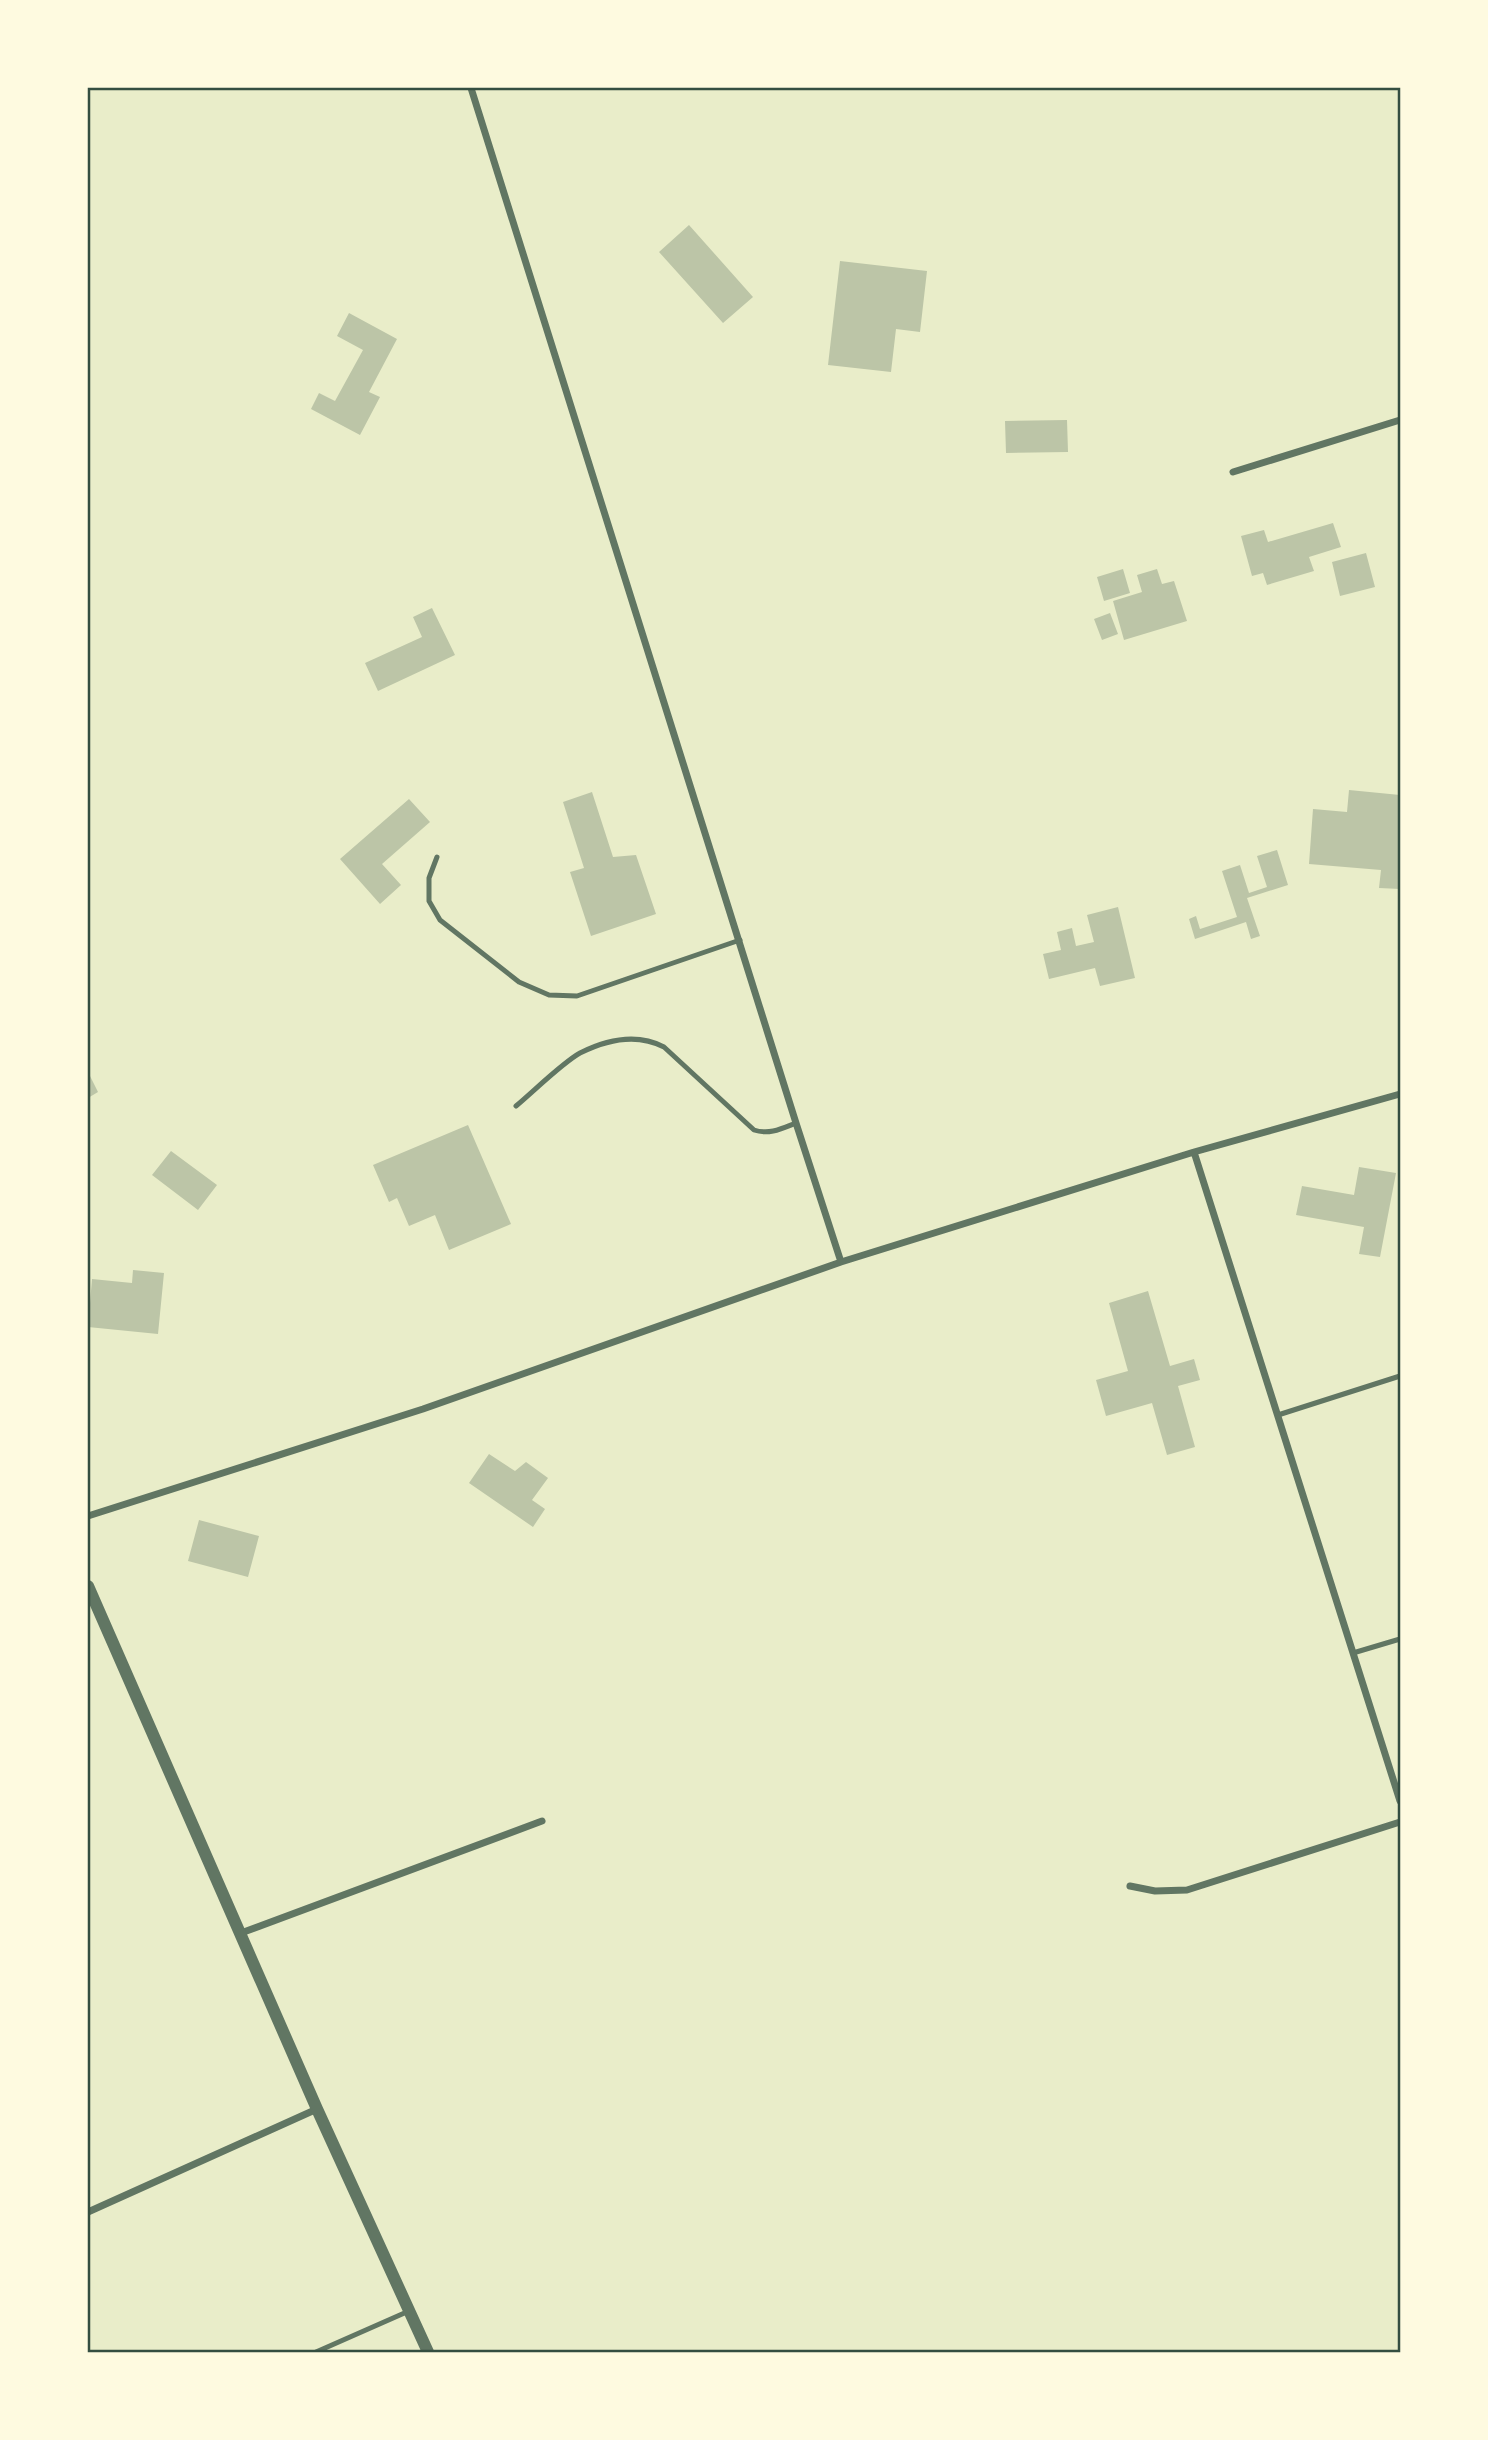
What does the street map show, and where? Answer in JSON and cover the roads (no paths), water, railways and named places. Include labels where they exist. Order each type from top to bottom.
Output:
[{"type":"street","points":[[471,88],[841,1262]]},
{"type":"street","points":[[1233,472],[1401,420]]},
{"type":"street","points":[[88,1516],[423,1409],[841,1262],[1194,1152],[1401,1094]]},
{"type":"street","points":[[1194,1152],[1401,1801]]},
{"type":"street","points":[[88,1586],[317,2109],[428,2353]]},
{"type":"street","points":[[241,1933],[542,1821]]},
{"type":"street","points":[[1130,1886],[1155,1891],[1187,1890],[1401,1822]]},
{"type":"street","points":[[88,2212],[317,2109]]},
{"type":"lane","points":[[437,857],[429,878],[429,901],[440,920],[519,982],[549,995],[577,996],[740,940]]},
{"type":"lane","points":[[516,1106],[579,1054],[633,1038],[652,1041],[664,1047],[754,1130],[776,1132],[796,1123]]},
{"type":"lane","points":[[1278,1415],[1401,1376]]},
{"type":"lane","points":[[1353,1653],[1401,1639]]},
{"type":"lane","points":[[316,2353],[410,2311]]}]
